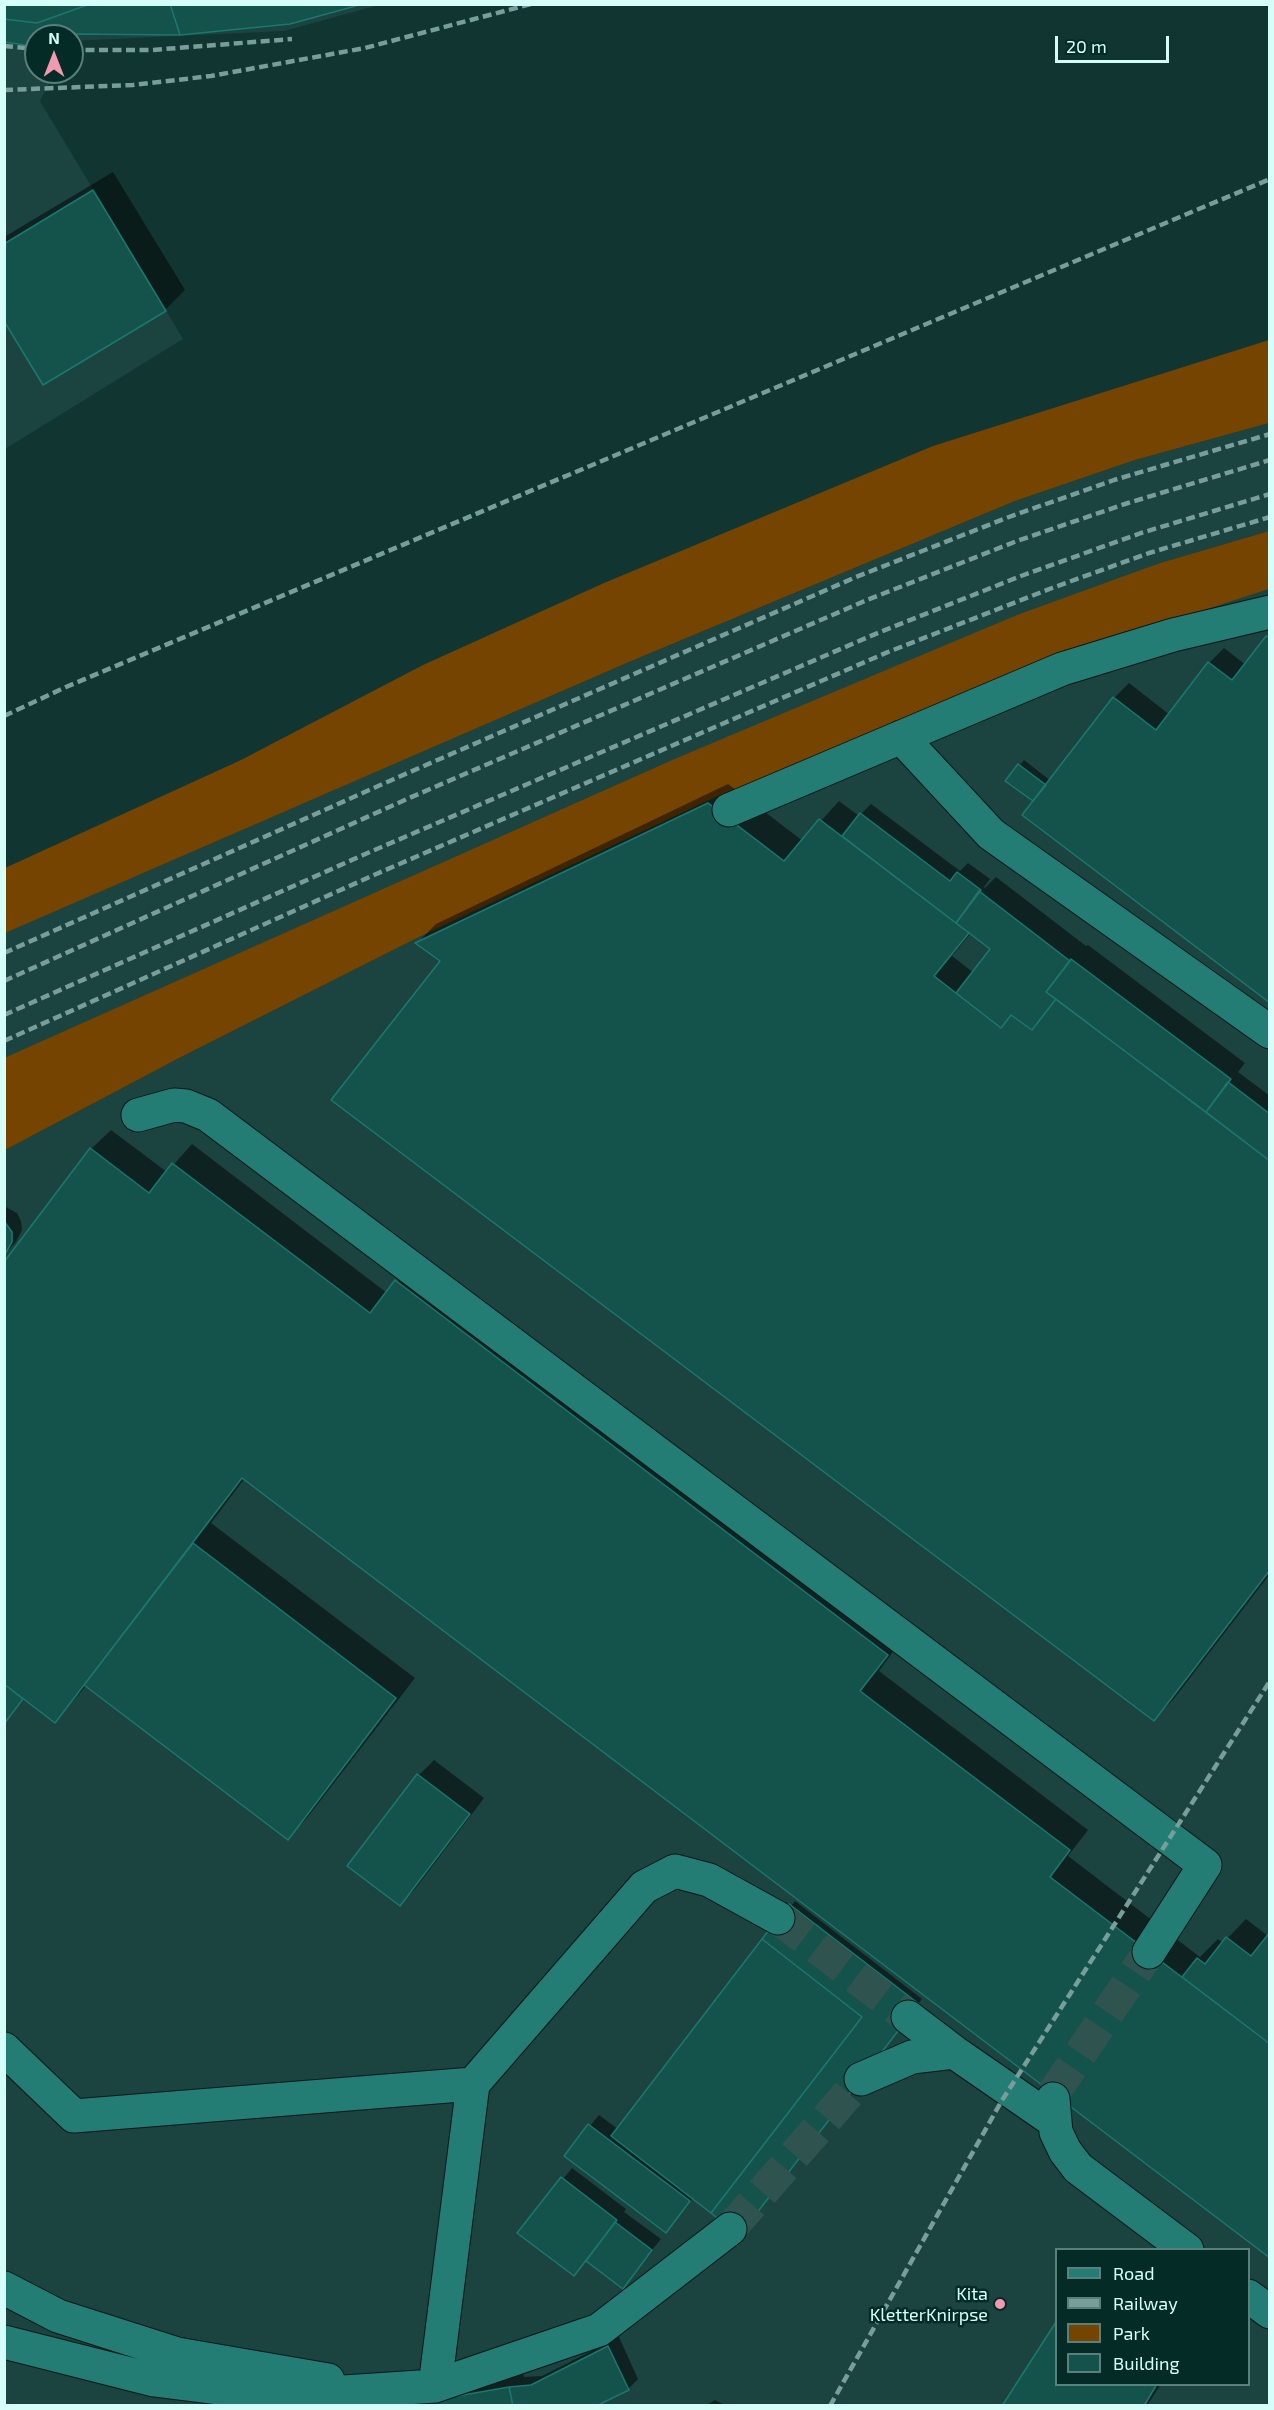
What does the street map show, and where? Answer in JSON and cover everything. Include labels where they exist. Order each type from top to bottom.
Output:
[{"type":"lane","points":[[729,810],[1062,669],[1173,634],[1269,612]]},
{"type":"lane","points":[[901,737],[991,834],[1269,1032]]},
{"type":"lane","points":[[138,1115],[174,1105],[186,1106],[208,1115],[1205,1864],[1149,1952]]},
{"type":"lane","points":[[435,2386],[473,2084],[644,1887],[675,1871],[709,1880],[778,1918]]},
{"type":"lane","points":[[908,2017],[954,2052],[1054,2107],[1056,2132],[1065,2151],[1078,2168],[1184,2248]]},
{"type":"lane","points":[[4,2049],[74,2116],[473,2084]]},
{"type":"lane","points":[[861,2079],[912,2057],[954,2052]]},
{"type":"lane","points":[[4,2342],[166,2382],[283,2396],[435,2386],[599,2330],[730,2229]]},
{"type":"lane","points":[[4,2288],[58,2316],[177,2354],[380,2390]]},
{"type":"lane","points":[[1250,2298],[1269,2312]]},
{"type":"shaded area","points":[[5,5],[379,5],[284,31],[84,40],[84,24],[24,24],[24,84],[49,84],[40,101],[183,339],[5,449]]},
{"type":"shaded area","points":[[1269,423],[1269,531],[1160,563],[672,760],[5,1058],[4,933],[629,662],[1015,501],[1135,460]]},
{"type":"shaded area","points":[[1269,589],[1269,2405],[5,2406],[5,1150],[183,1056],[415,939],[709,800],[1045,662]]},
{"type":"green space","points":[[1269,340],[1269,423],[1135,460],[1015,501],[629,662],[5,933],[5,868],[241,760],[423,665],[604,583],[933,446]]},
{"type":"green space","points":[[1269,531],[1269,589],[1045,662],[709,800],[415,939],[183,1056],[5,1150],[4,1058],[672,760],[1017,615],[1160,563]]},
{"type":"building","points":[[4,4],[90,4],[37,23],[4,19]]},
{"type":"building","points":[[90,4],[170,4],[180,35],[84,34],[84,24],[24,24],[24,45],[4,42],[4,19],[37,23]]},
{"type":"building","points":[[170,4],[363,4],[290,24],[180,35]]},
{"type":"building","points":[[93,190],[166,311],[43,385],[4,321],[4,244]]},
{"type":"building","points":[[1266,636],[1270,638],[1270,1003],[1022,815],[1113,697],[1156,730],[1208,662],[1232,680]]},
{"type":"building","points":[[1018,764],[1046,785],[1033,801],[1005,781]]},
{"type":"building","points":[[708,803],[784,861],[819,819],[969,933],[934,976],[1001,1028],[1011,1015],[1032,1030],[1056,999],[1270,1161],[1270,1570],[1154,1721],[331,1100],[440,961],[415,943]]},
{"type":"building","points":[[860,813],[950,881],[957,872],[981,890],[956,923],[842,836]]},
{"type":"building","points":[[979,891],[1070,961],[1046,992],[1056,999],[1032,1030],[1011,1015],[1001,1028],[956,993],[990,949],[956,923]]},
{"type":"building","points":[[1071,959],[1231,1079],[1206,1112],[1046,992]]},
{"type":"building","points":[[1228,1082],[1270,1114],[1270,1161],[1206,1112]]},
{"type":"building","points":[[90,1148],[149,1193],[172,1163],[370,1313],[395,1280],[888,1655],[860,1691],[1070,1850],[1050,1877],[1270,2044],[1270,2258],[242,1478],[55,1723],[4,1684],[4,1262]]},
{"type":"building","points":[[4,1221],[12,1232],[12,1242],[4,1256]]},
{"type":"building","points":[[193,1543],[396,1698],[288,1840],[84,1685]]},
{"type":"building","points":[[4,1684],[23,1699],[4,1724]]},
{"type":"building","points":[[417,1774],[470,1814],[400,1906],[347,1866]]},
{"type":"building","points":[[789,1904],[919,2004],[739,2236],[711,2213],[862,2017],[762,1939]]},
{"type":"building","points":[[1270,1932],[1270,2044],[1182,1977],[1197,1958],[1205,1964],[1226,1937],[1251,1956]]},
{"type":"building","points":[[762,1939],[862,2017],[711,2213],[611,2136]]},
{"type":"building","points":[[588,2124],[690,2201],[666,2233],[564,2156]]},
{"type":"building","points":[[561,2177],[617,2220],[574,2276],[517,2233]]},
{"type":"building","points":[[615,2222],[652,2250],[623,2289],[586,2261]]},
{"type":"building","points":[[1055,2324],[1055,2386],[1156,2386],[1144,2406],[1002,2406]]},
{"type":"building","points":[[608,2346],[629,2390],[596,2406],[513,2406],[509,2387],[531,2385]]},
{"type":"building","points":[[509,2387],[513,2406],[400,2406]]},
{"type":"tunnel","points":[[778,1918],[908,2017]]},
{"type":"tunnel","points":[[1053,2094],[1149,1952]]},
{"type":"tunnel","points":[[730,2229],[861,2079]]},
{"type":"railway","points":[[4,90],[133,85],[211,76],[365,48],[531,4]]},
{"type":"railway","points":[[84,50],[152,50],[292,39]]},
{"type":"railway","points":[[4,46],[24,48]]},
{"type":"railway","points":[[4,716],[66,687],[1270,179]]},
{"type":"railway","points":[[4,953],[856,577],[1009,517],[1114,480],[1270,434]]},
{"type":"railway","points":[[4,981],[407,799],[867,600],[1017,541],[1128,503],[1270,460]]},
{"type":"railway","points":[[4,1015],[363,855],[880,632],[1021,576],[1141,533],[1270,494]]},
{"type":"railway","points":[[4,1041],[374,875],[888,652],[1149,553],[1270,517]]},
{"type":"railway","points":[[830,2406],[1001,2102],[1270,1681]]},
{"type":"place","name":"Kita KletterKnirpse","points":[[1000,2304]]}]
